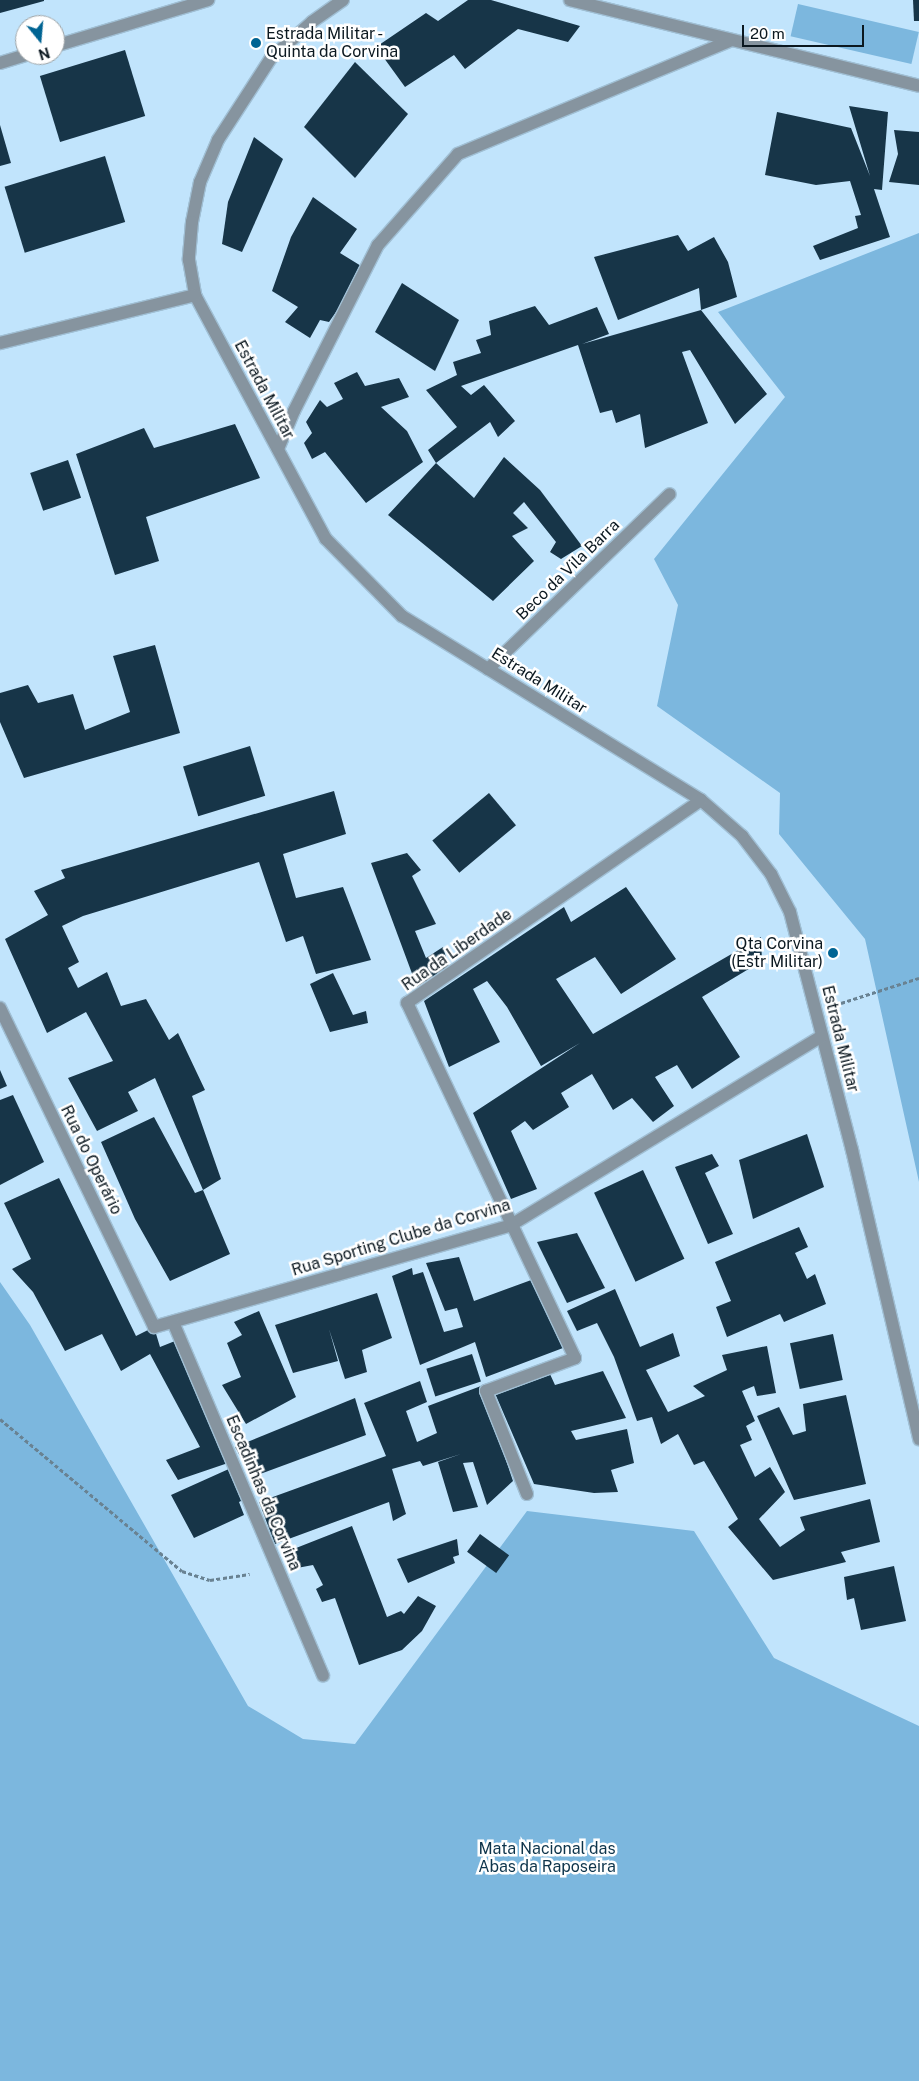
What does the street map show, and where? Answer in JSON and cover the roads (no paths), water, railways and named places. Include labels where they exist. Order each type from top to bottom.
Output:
[{"type":"street","points":[[65,43],[208,0]]},
{"type":"street","name":"Estrada Militar","points":[[343,0],[312,22],[271,58],[218,140],[200,182],[192,222],[189,260],[194,295],[326,539],[402,616],[701,800],[742,836],[771,874],[790,912],[816,1010],[919,1439]]},
{"type":"street","points":[[570,0],[729,41],[919,86]]},
{"type":"street","points":[[278,449],[294,410],[378,245],[458,154],[729,41]]},
{"type":"street","points":[[0,63],[15,58]]},
{"type":"street","points":[[0,343],[194,295]]},
{"type":"street","name":"Beco da Vila Barra","points":[[488,669],[670,494]]},
{"type":"street","name":"Rua da Liberdade","points":[[511,1225],[407,1003],[701,800]]},
{"type":"street","name":"Rua do Operário","points":[[0,1008],[154,1327]]},
{"type":"street","name":"Rua Sporting Clube da Corvina","points":[[154,1327],[511,1225],[822,1036]]},
{"type":"street","points":[[511,1225],[575,1358],[486,1391],[527,1494]]},
{"type":"street","name":"Escadinhas da Corvina","points":[[173,1322],[323,1676]]},
{"type":"place","name":"Estrada Militar - Quinta da Corvina","points":[[256,43]]},
{"type":"place","name":"Qta Corvina (Estr Militar)","points":[[833,953]]},
{"type":"park label","name":"Mata Nacional das Abas da Raposeira","points":[[547,1858]]}]
